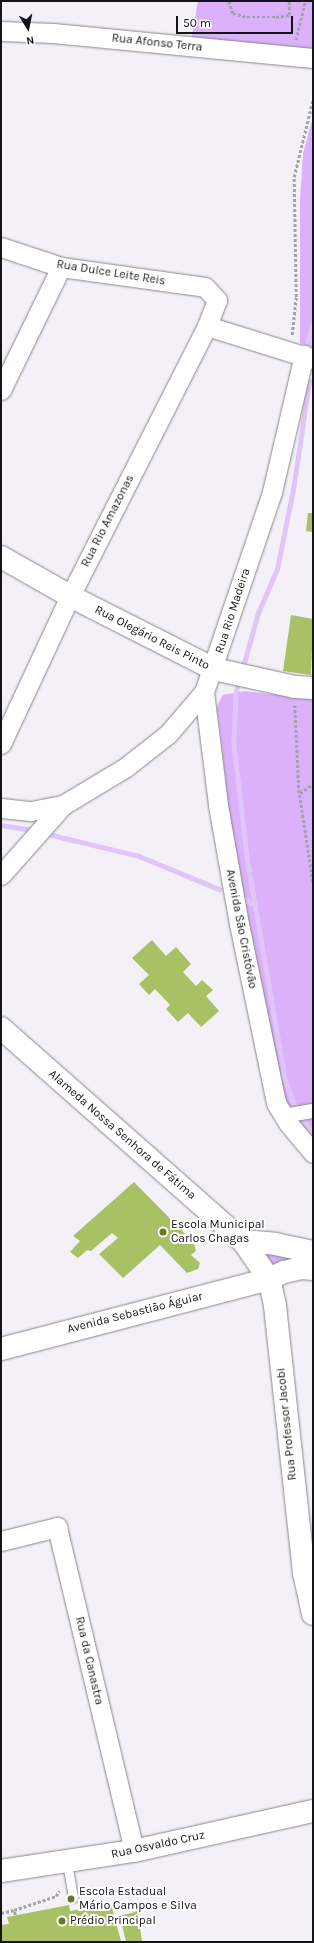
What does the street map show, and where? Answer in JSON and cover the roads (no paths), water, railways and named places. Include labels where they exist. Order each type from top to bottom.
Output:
[{"type":"street","name":"Rua Afonso Terra","points":[[1,31],[53,33],[313,58]]},
{"type":"street","name":"Rua Dulce Leite Reis","points":[[1,247],[61,267],[205,287],[217,300]]},
{"type":"street","points":[[1,390],[61,267]]},
{"type":"street","name":"Rua Rio Amazonas","points":[[1,744],[70,596],[207,326],[217,300]]},
{"type":"street","points":[[207,326],[303,355]]},
{"type":"street","name":"Rua Rio Madeira","points":[[1,875],[63,804],[126,767],[168,734],[204,692],[230,673],[303,355]]},
{"type":"street","name":"Rua Olegário Reis Pinto","points":[[1,557],[70,596],[230,673],[313,688]]},
{"type":"street","name":"Avenida São Cristóvão","points":[[204,692],[218,806],[239,924],[276,1103],[284,1116],[313,1152]]},
{"type":"street","points":[[1,808],[31,811],[63,804]]},
{"type":"street","name":"Alameda Nossa Senhora de Fátima","points":[[1,1028],[243,1241]]},
{"type":"street","points":[[284,1116],[313,1111]]},
{"type":"street","points":[[243,1241],[275,1244],[313,1252]]},
{"type":"street","name":"Rua Professor Jacobi","points":[[243,1241],[269,1279],[275,1306],[304,1573],[313,1614]]},
{"type":"street","name":"Avenida Sebastião Águiar","points":[[1,1349],[269,1279],[301,1268],[313,1269]]},
{"type":"street","name":"Rua da Canastra","points":[[1,1541],[57,1527],[134,1851]]},
{"type":"street","name":"Rua Osvaldo Cruz","points":[[1,1871],[68,1868],[134,1851],[313,1811]]},
{"type":"lane","points":[[68,1868],[73,1896]]},
{"type":"waterway","points":[[242,670],[258,613],[277,569],[293,490],[309,381]]},
{"type":"waterway","points":[[239,681],[236,694],[234,744],[247,857],[285,1079],[297,1112],[313,1133]]},
{"type":"waterway","points":[[1,825],[33,830]]},
{"type":"waterway","points":[[44,833],[139,856],[219,889]]},
{"type":"waterway","points":[[243,898],[255,905]]},
{"type":"place","name":"Escola Municipal Carlos Chagas","points":[[163,1232]]},
{"type":"place","name":"Escola Estadual Mário Campos e Silva","points":[[71,1899]]},
{"type":"place","name":"Prédio Principal","points":[[62,1921]]}]
